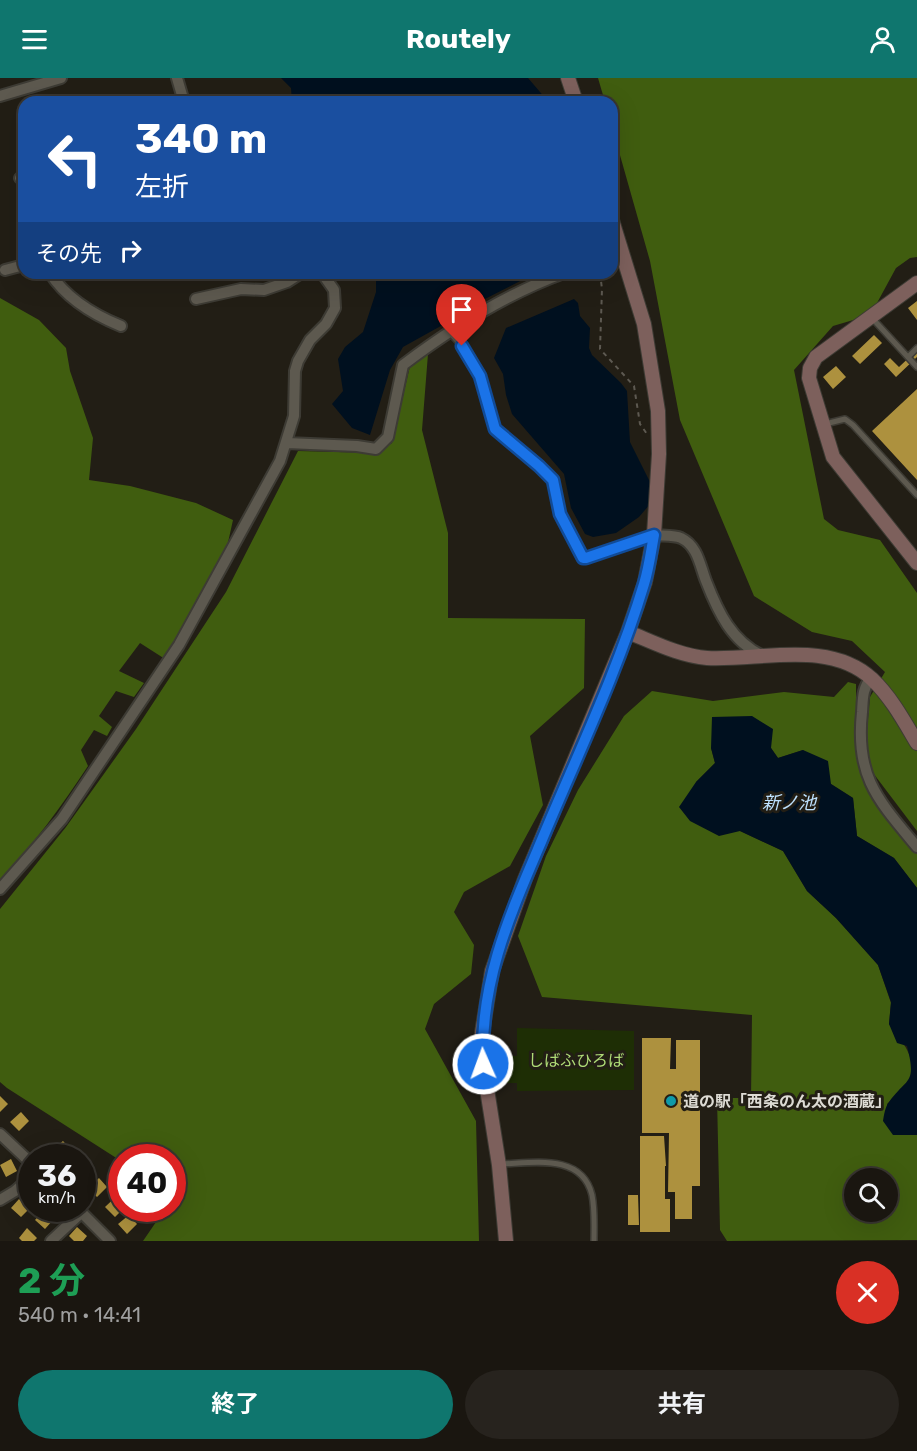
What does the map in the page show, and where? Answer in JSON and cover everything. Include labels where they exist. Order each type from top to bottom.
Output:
[{"type":"street","points":[[0,96],[19,84],[61,78]]},
{"type":"street","points":[[177,78],[182,96]]},
{"type":"street","points":[[568,78],[574,96]]},
{"type":"street","points":[[506,1241],[499,1164],[483,1054],[483,1023],[492,971],[525,879],[628,632],[645,582],[654,535],[659,454],[658,411],[644,324],[618,258]]},
{"type":"street","points":[[5,270],[18,267]]},
{"type":"street","points":[[53,279],[82,306],[122,326]]},
{"type":"street","points":[[196,299],[241,289],[264,290],[292,279]]},
{"type":"street","points":[[0,889],[62,819],[179,645],[280,461],[294,416],[295,371],[298,361],[310,340],[326,324],[334,308],[334,290],[326,279]]},
{"type":"street","points":[[287,442],[376,449],[388,437],[403,365],[485,310],[551,279]]},
{"type":"street","points":[[917,283],[816,357],[810,368],[809,378],[833,457],[917,563]]},
{"type":"street","points":[[654,535],[681,538],[696,552],[705,580],[723,620],[740,641],[754,652],[766,657]]},
{"type":"street","points":[[628,632],[677,651],[704,658],[804,655],[827,658],[848,665],[871,678],[896,707],[917,743]]},
{"type":"street","points":[[871,678],[864,687],[860,733],[860,751],[865,772],[885,809],[917,847]]},
{"type":"street","points":[[0,1134],[18,1151]]},
{"type":"street","points":[[0,1200],[18,1188]]},
{"type":"street","points":[[51,1241],[69,1222]]},
{"type":"street","points":[[91,1222],[110,1241]]},
{"type":"lane","points":[[871,317],[917,367]]},
{"type":"lane","points":[[450,333],[462,346],[480,376],[495,429],[553,480],[560,514],[583,558],[654,535]]},
{"type":"lane","points":[[908,357],[917,348]]},
{"type":"lane","points":[[824,425],[845,419],[853,424],[917,495]]},
{"type":"lane","points":[[499,1164],[558,1163],[568,1165],[578,1172],[591,1191],[594,1241]]},
{"type":"path","points":[[601,279],[600,349],[634,386],[640,424],[646,434]]},
{"type":"green space","points":[[598,78],[917,78],[917,257],[910,258],[896,268],[877,303],[860,318],[833,326],[794,370],[824,519],[838,530],[880,540],[917,593],[917,831],[864,761],[870,697],[885,672],[852,641],[812,632],[754,596],[680,420],[650,261],[618,148],[618,96],[603,96]]},
{"type":"green space","points":[[0,298],[39,320],[66,348],[70,371],[93,438],[89,480],[130,486],[196,503],[233,520],[227,547],[165,659],[140,643],[119,671],[144,683],[134,697],[116,691],[99,716],[112,727],[107,736],[94,730],[81,750],[88,766],[24,854],[0,881]]},
{"type":"green space","points":[[428,354],[422,430],[448,533],[448,618],[585,619],[584,688],[530,736],[543,805],[510,866],[464,892],[454,912],[474,945],[471,974],[434,1004],[425,1029],[476,1121],[479,1241],[143,1241],[156,1222],[186,1222],[186,1144],[108,1144],[108,1153],[0,1082],[0,909],[66,827],[136,729],[226,592],[298,451],[377,453],[392,443],[410,366]]},
{"type":"green space","points":[[848,682],[856,684],[856,752],[861,774],[882,811],[917,854],[917,888],[894,858],[857,836],[853,798],[831,784],[803,750],[778,758],[771,748],[711,748],[715,763],[696,782],[740,831],[783,851],[807,891],[836,918],[878,965],[891,1003],[889,1024],[907,1049],[912,1064],[911,1079],[887,1104],[893,1134],[917,1135],[917,1240],[727,1241],[720,1230],[717,1098],[751,1098],[752,1015],[542,997],[518,936],[546,856],[578,790],[624,716],[652,691],[713,701],[784,692],[834,697]]},
{"type":"green space","name":"しばふひろば","points":[[517,1028],[634,1031],[634,1090],[517,1091],[517,1083],[504,1083],[504,1056],[517,1056]]},
{"type":"water","points":[[281,78],[528,78],[543,96],[292,96],[291,88]]},
{"type":"water","points":[[376,279],[524,279],[479,302],[466,312],[403,347],[390,370],[370,435],[352,428],[332,404],[343,391],[338,359],[345,347],[363,332],[376,292]]},
{"type":"water","points":[[574,299],[578,303],[580,316],[590,328],[589,348],[592,355],[627,391],[630,442],[654,490],[651,503],[639,517],[616,533],[593,537],[585,534],[571,508],[564,474],[512,414],[503,374],[494,358],[506,328]]},
{"type":"water","name":"新ノ池","points":[[752,716],[773,729],[771,748],[778,758],[803,750],[828,761],[831,784],[853,798],[857,836],[894,858],[917,888],[917,1135],[893,1135],[883,1121],[888,1104],[908,1079],[911,1068],[907,1046],[897,1043],[889,1024],[891,1002],[878,965],[836,918],[807,891],[783,851],[740,831],[719,836],[690,821],[679,807],[696,782],[715,763],[711,748],[712,717]]},
{"type":"building","points":[[917,301],[917,320],[908,308]]},
{"type":"building","points":[[874,335],[882,343],[860,364],[852,356]]},
{"type":"building","points":[[917,350],[917,357],[896,377],[884,364],[890,358],[899,367]]},
{"type":"building","points":[[836,366],[846,377],[833,389],[823,377]]},
{"type":"building","points":[[917,389],[917,480],[872,431]]},
{"type":"building","name":"道の駅「西条のん太の酒蔵」","points":[[642,1038],[671,1038],[670,1069],[676,1069],[676,1040],[700,1040],[700,1186],[692,1186],[692,1219],[675,1219],[675,1192],[668,1192],[669,1133],[642,1133]]},
{"type":"building","points":[[0,1096],[8,1104],[0,1112]]},
{"type":"building","points":[[21,1112],[29,1121],[19,1131],[10,1122]]},
{"type":"building","points":[[640,1136],[664,1136],[665,1199],[670,1199],[670,1232],[640,1232]]},
{"type":"building","points":[[11,1159],[17,1171],[6,1177],[0,1165]]},
{"type":"building","points":[[99,1178],[107,1187],[97,1197],[96,1196],[96,1181]]},
{"type":"building","points":[[628,1195],[638,1195],[639,1225],[628,1225]]},
{"type":"building","points":[[18,1200],[18,1214],[11,1208]]},
{"type":"building","points":[[37,1222],[51,1222],[45,1229]]},
{"type":"building","points":[[135,1222],[137,1224],[127,1234],[118,1224]]},
{"type":"building","points":[[77,1227],[87,1236],[83,1241],[74,1241],[69,1236]]},
{"type":"building","points":[[27,1228],[37,1238],[34,1241],[22,1241],[19,1238]]},
{"type":"place","name":"道の駅「西条のん太の酒蔵」","points":[[671,1101]]},
{"type":"route","points":[[462,346],[480,376],[495,429],[553,480],[560,514],[583,558],[654,535],[645,582],[628,632],[502,939],[485,1003],[482,1033],[483,1064]]}]
